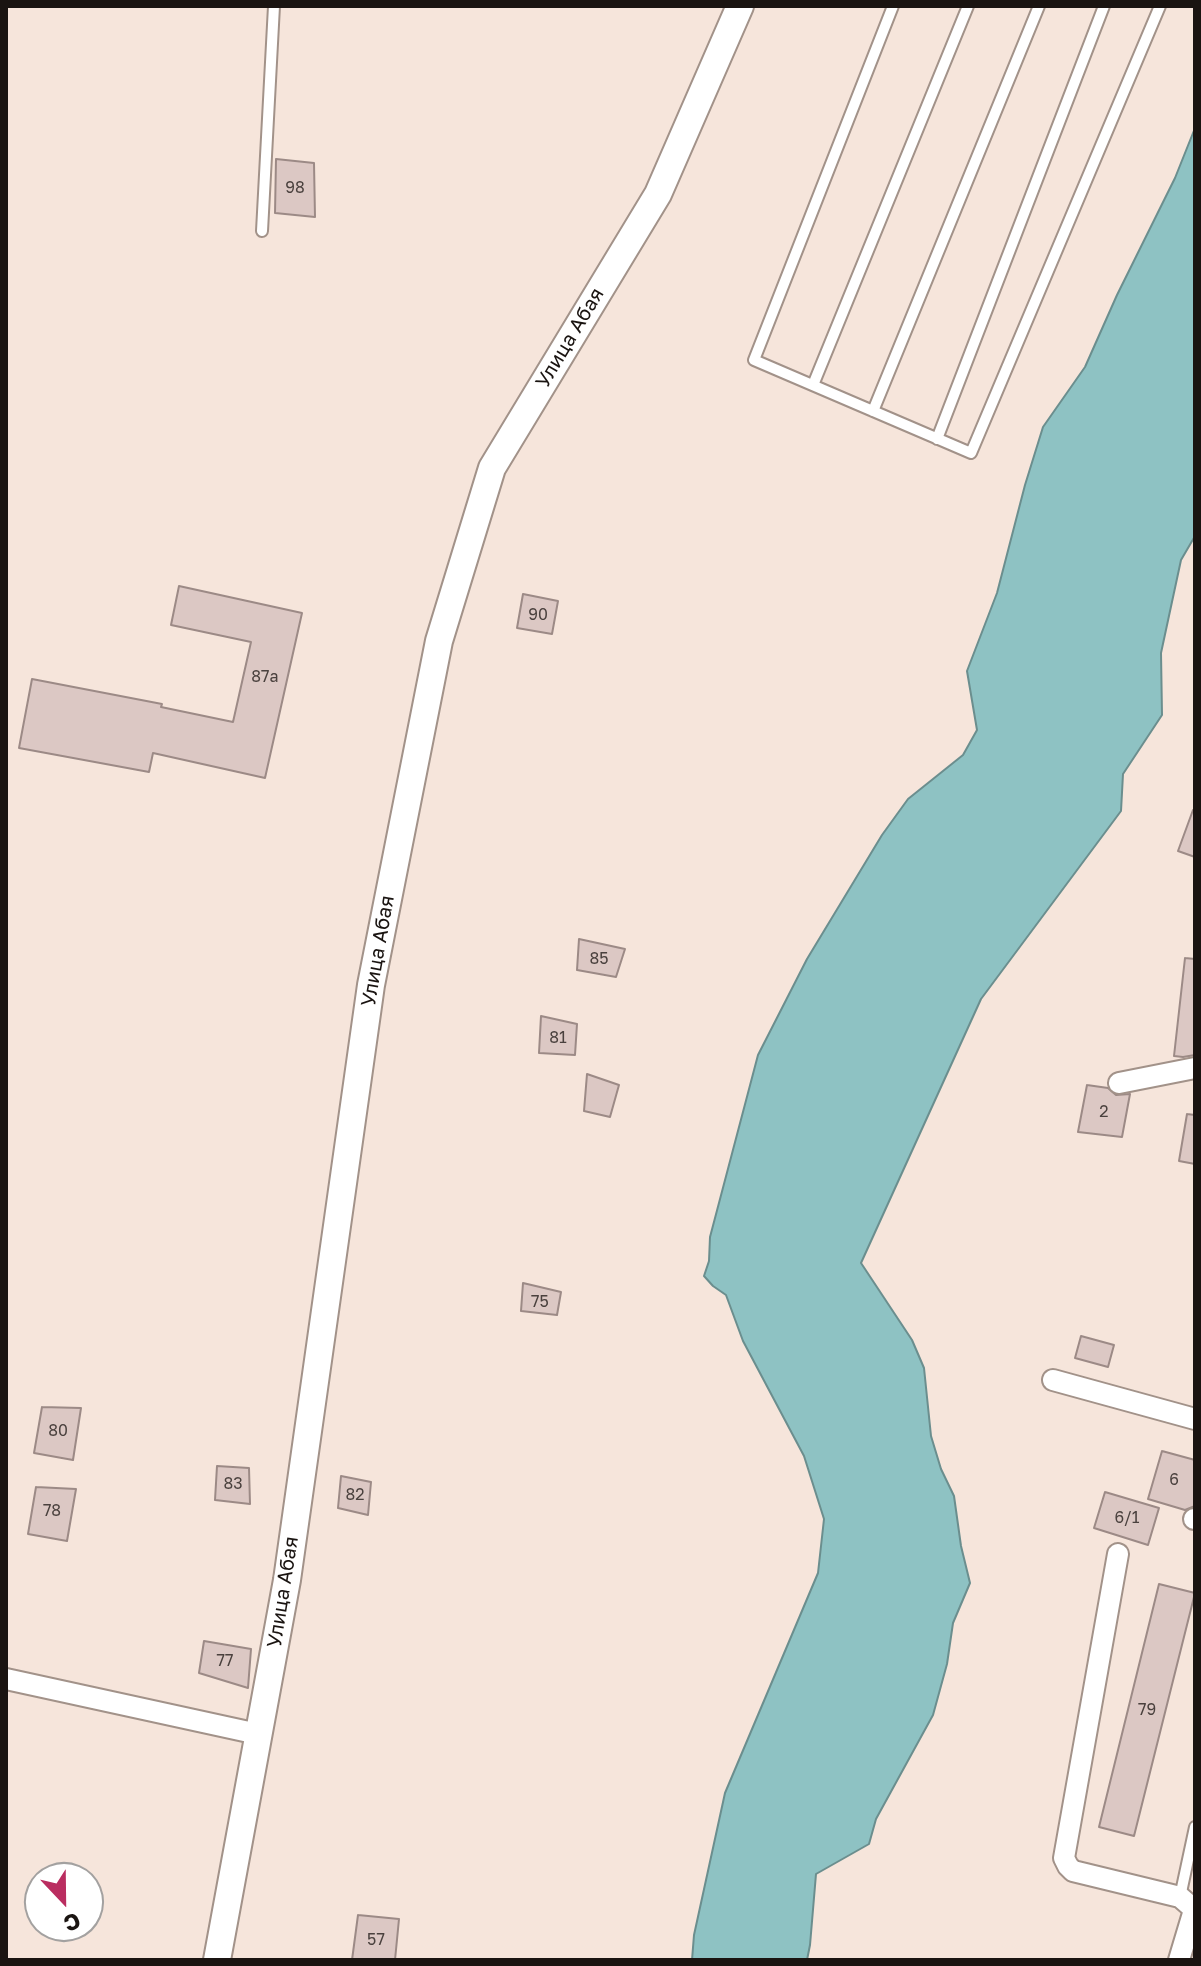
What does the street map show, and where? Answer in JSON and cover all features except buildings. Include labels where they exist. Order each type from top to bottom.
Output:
[{"type":"street","name":"Улица Абая","points":[[217,1960],[287,1580],[371,985],[439,641],[492,468],[658,194],[740,6]]},
{"type":"street","points":[[1119,1083],[1195,1068]]},
{"type":"street","points":[[1053,1380],[1195,1419]]},
{"type":"street","points":[[1118,1554],[1064,1858],[1073,1871],[1190,1906],[1179,1960]]},
{"type":"street","points":[[6,1679],[258,1734]]},
{"type":"lane","points":[[262,231],[274,6]]},
{"type":"lane","points":[[893,6],[754,360],[971,453],[1160,6]]},
{"type":"lane","points":[[813,385],[968,6]]},
{"type":"lane","points":[[873,411],[1039,6]]},
{"type":"lane","points":[[937,439],[1104,6]]},
{"type":"lane","points":[[1190,1906],[1195,1827]]},
{"type":"water","points":[[1195,128],[1195,536],[1181,560],[1161,653],[1162,715],[1123,774],[1121,811],[981,999],[861,1263],[912,1340],[924,1368],[931,1436],[941,1469],[954,1496],[970,1583],[953,1623],[947,1664],[933,1715],[876,1819],[869,1844],[816,1874],[807,1960],[692,1960],[694,1935],[725,1793],[818,1573],[824,1519],[804,1456],[743,1341],[726,1295],[704,1276],[709,1261],[710,1237],[758,1055],[807,959],[882,835],[908,799],[963,755],[977,730],[967,671],[997,593],[1043,427],[1085,367],[1175,178]]}]
